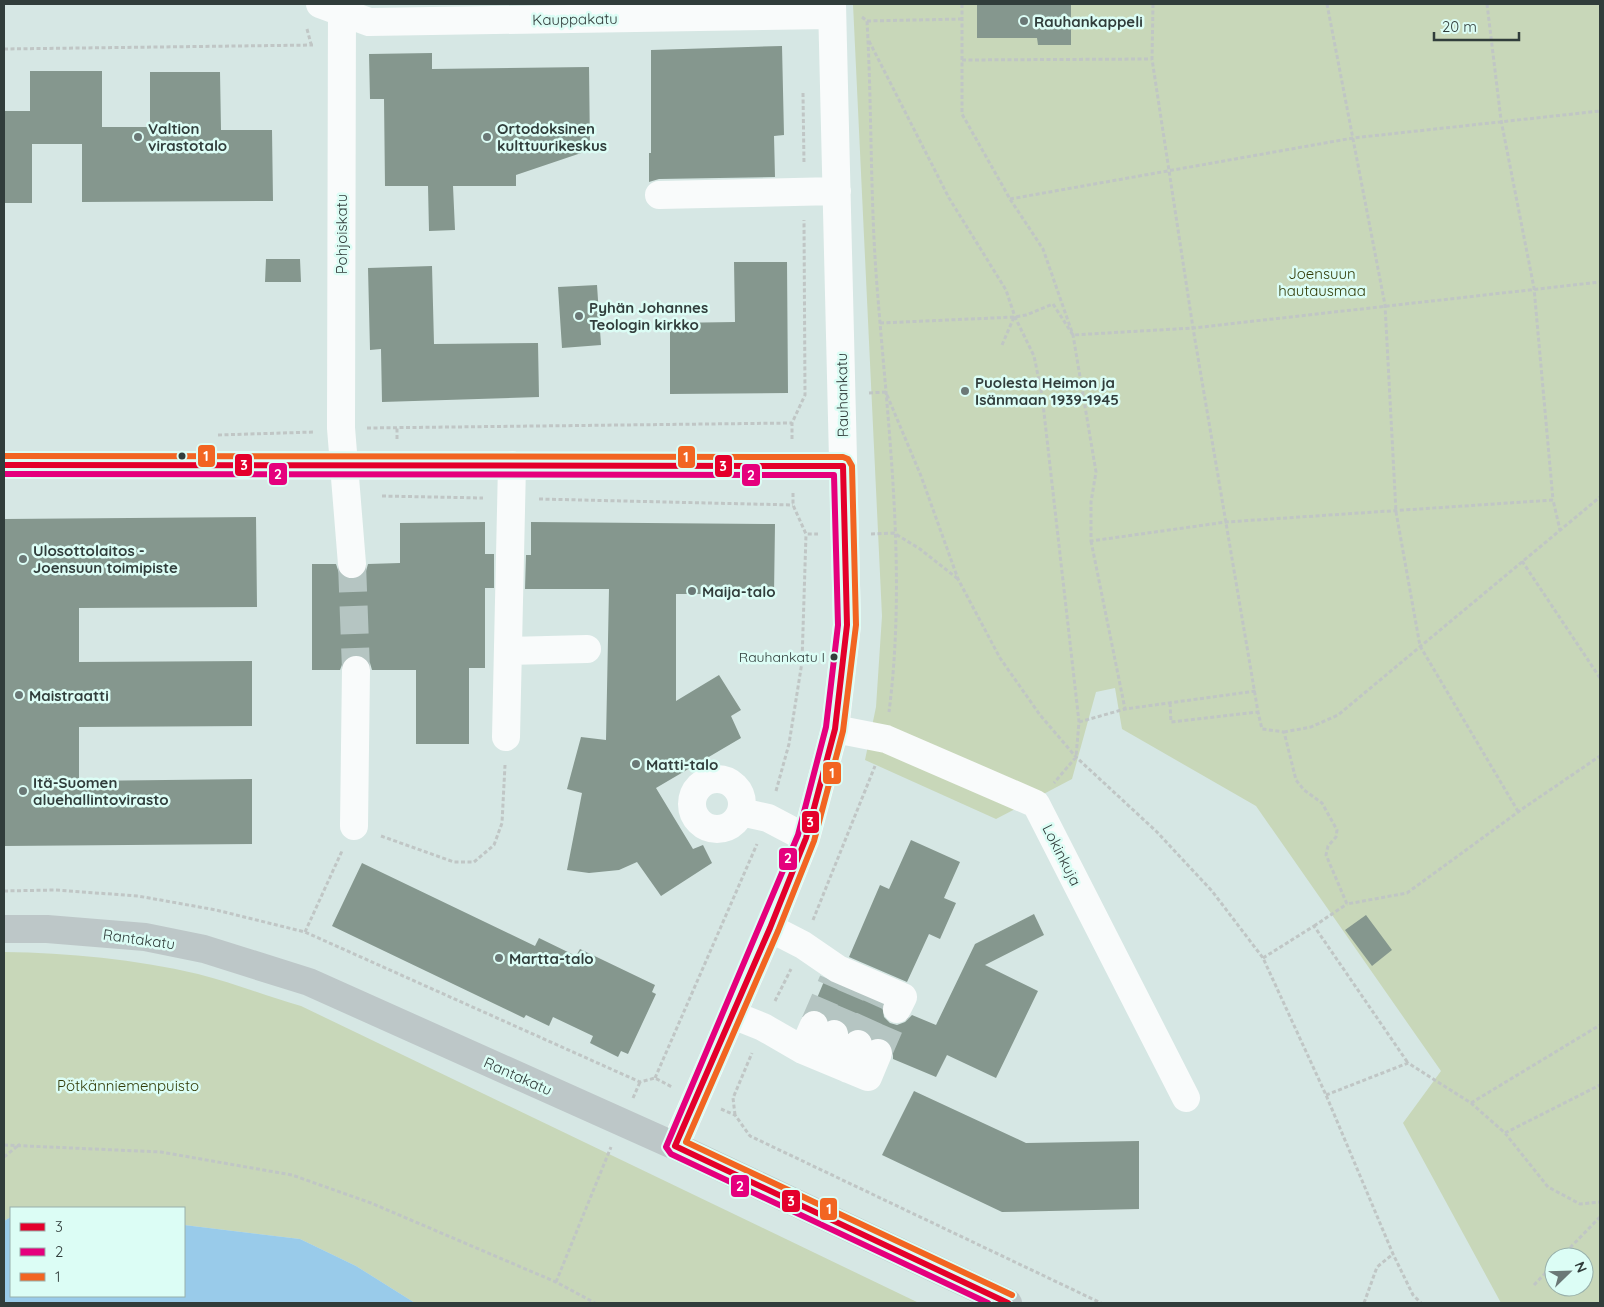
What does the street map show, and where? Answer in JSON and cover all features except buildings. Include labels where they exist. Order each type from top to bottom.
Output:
[{"type":"main road","name":"Rantakatu","points":[[4,929],[47,929],[145,937],[204,949],[309,982],[675,1146],[1008,1303]]},
{"type":"street","name":"Kauppakatu","points":[[328,9],[369,22],[832,10]]},
{"type":"street","name":"Pohjoiskatu","points":[[328,9],[341,418],[352,564]]},
{"type":"street","name":"Rauhankatu","points":[[675,1146],[698,1099],[806,838],[835,728],[847,625],[832,10]]},
{"type":"street","points":[[659,195],[837,191]]},
{"type":"street","points":[[4,465],[843,466]]},
{"type":"street","points":[[506,737],[512,465]]},
{"type":"street","points":[[508,651],[587,649]]},
{"type":"street","points":[[354,826],[356,670]]},
{"type":"street","name":"Lokinkuja","points":[[835,728],[886,739],[1036,804],[1186,1098]]},
{"type":"street","points":[[741,812],[768,818],[806,838]]},
{"type":"street","points":[[770,928],[803,945],[845,979],[897,1000]]},
{"type":"street","points":[[733,1015],[825,1059]]},
{"type":"street","points":[[825,1059],[846,1039],[825,1059]]},
{"type":"path","points":[[962,4],[962,114],[1010,199],[1043,249],[1073,335],[1096,472],[1090,502],[1091,541],[1125,709]]},
{"type":"path","points":[[1153,4],[1152,59],[1193,328],[1262,729],[1284,732],[1311,727],[1338,715],[1600,497]]},
{"type":"path","points":[[1327,4],[1385,305],[1396,512],[1420,646],[1519,813]]},
{"type":"path","points":[[1487,4],[1501,120],[1534,288],[1553,500],[1560,530]]},
{"type":"path","points":[[313,54],[311,45],[328,9]]},
{"type":"path","points":[[832,10],[858,14],[867,21],[962,19]]},
{"type":"path","points":[[867,21],[880,323],[894,533],[920,549],[958,579]]},
{"type":"path","points":[[868,38],[948,198],[1006,290],[1015,317],[1034,356],[1042,395],[1079,722],[1076,757],[1071,763]]},
{"type":"path","points":[[4,49],[311,45]]},
{"type":"path","points":[[962,60],[1152,59]]},
{"type":"path","points":[[1010,199],[1353,138],[1501,120],[1600,111]]},
{"type":"path","points":[[1073,335],[1193,328],[1600,282]]},
{"type":"path","points":[[880,323],[1015,317],[1026,315],[1053,304],[1073,335]]},
{"type":"path","points":[[1002,346],[1015,317]]},
{"type":"path","points":[[886,392],[921,476],[958,579],[1000,658],[1040,715],[1076,757],[1157,832],[1212,891],[1263,958],[1326,1095],[1393,1254],[1413,1296],[1421,1303]]},
{"type":"path","points":[[364,428],[792,423]]},
{"type":"path","points":[[348,494],[793,505]]},
{"type":"path","points":[[1091,541],[1226,522],[1553,500]]},
{"type":"path","points":[[1522,561],[1600,678]]},
{"type":"path","points":[[1079,722],[1125,709],[1256,691]]},
{"type":"path","points":[[1170,703],[1171,722],[1258,712]]},
{"type":"path","points":[[1284,732],[1296,780],[1304,790],[1322,803],[1337,830],[1336,837],[1325,850],[1347,904]]},
{"type":"path","points":[[305,932],[354,826],[454,862],[474,862],[494,845],[502,823],[506,737]]},
{"type":"path","points":[[1263,958],[1347,904],[1407,893],[1600,756]]},
{"type":"path","points":[[1314,926],[1408,1064],[1471,1103],[1505,1133],[1548,1187],[1580,1204],[1600,1202]]},
{"type":"path","points":[[1471,1103],[1600,1025]]},
{"type":"path","points":[[1326,1095],[1408,1064]]},
{"type":"path","points":[[640,1082],[655,1078],[735,1116],[750,1136],[1101,1303]]},
{"type":"path","points":[[1505,1133],[1600,1086]]},
{"type":"path","points":[[4,1145],[20,1144],[161,1152],[292,1175],[371,1203],[556,1282],[595,1303]]},
{"type":"path","points":[[4,1157],[20,1144]]},
{"type":"path","points":[[556,1282],[605,1159]]},
{"type":"path","points":[[1571,1247],[1600,1217]]},
{"type":"path","points":[[1364,1303],[1376,1267],[1393,1254]]},
{"type":"path","points":[[1534,1285],[1544,1274]]},
{"type":"green space","name":"Joensuun hautausmaa","points":[[853,4],[1600,4],[1600,1303],[1501,1303],[1403,1123],[1441,1071],[1256,806],[1122,729],[1115,688],[1096,692],[1072,779],[996,819],[865,760],[876,707],[882,616]]},
{"type":"green space","name":"Pötkänniemenpuisto","points":[[4,952],[77,955],[150,964],[198,974],[301,1006],[919,1303],[415,1303],[356,1266],[300,1239],[185,1225],[185,1207],[10,1207],[10,1218],[4,1221]]},
{"type":"water","points":[[10,1218],[10,1297],[185,1297],[185,1225],[300,1239],[356,1266],[415,1303],[4,1303],[4,1221]]},
{"type":"tunnel","points":[[352,564],[356,670]]},
{"type":"tunnel","points":[[814,1025],[833,981]]},
{"type":"tunnel","points":[[834,1034],[853,989]]},
{"type":"tunnel","points":[[858,1044],[878,1000]]},
{"type":"tunnel","points":[[878,1053],[897,1009]]},
{"type":"transit line","name":"1","points":[[4,456],[843,457],[848,459],[852,466],[856,625],[843,731],[814,841],[778,931],[686,1142],[1012,1295]]},
{"type":"transit line","name":"3","points":[[4,465],[843,466],[847,625],[835,729],[806,838],[770,928],[675,1146],[1008,1303]]},
{"type":"transit line","name":"2","points":[[4,474],[834,475],[838,625],[826,727],[798,835],[666,1147],[671,1154],[988,1303]]},
{"type":"place","name":"Rauhankappeli","points":[[1024,21]]},
{"type":"place","name":"Valtion virastotalo","points":[[138,137]]},
{"type":"place","name":"Ortodoksinen kulttuurikeskus","points":[[487,137]]},
{"type":"place","name":"Pyhän Johannes Teologin kirkko","points":[[579,316]]},
{"type":"place","name":"Puolesta Heimon ja Isänmaan 1939-1945","points":[[965,391]]},
{"type":"place","name":"Ulosottolaitos - Joensuun toimipiste","points":[[23,559]]},
{"type":"place","name":"Maija-talo","points":[[692,591]]},
{"type":"place","name":"Rauhankatu I","points":[[834,657]]},
{"type":"place","name":"Maistraatti","points":[[19,695]]},
{"type":"place","name":"Matti-talo","points":[[636,764]]},
{"type":"place","name":"Itä-Suomen aluehallintovirasto","points":[[23,791]]},
{"type":"place","name":"Martta-talo","points":[[499,958]]}]
